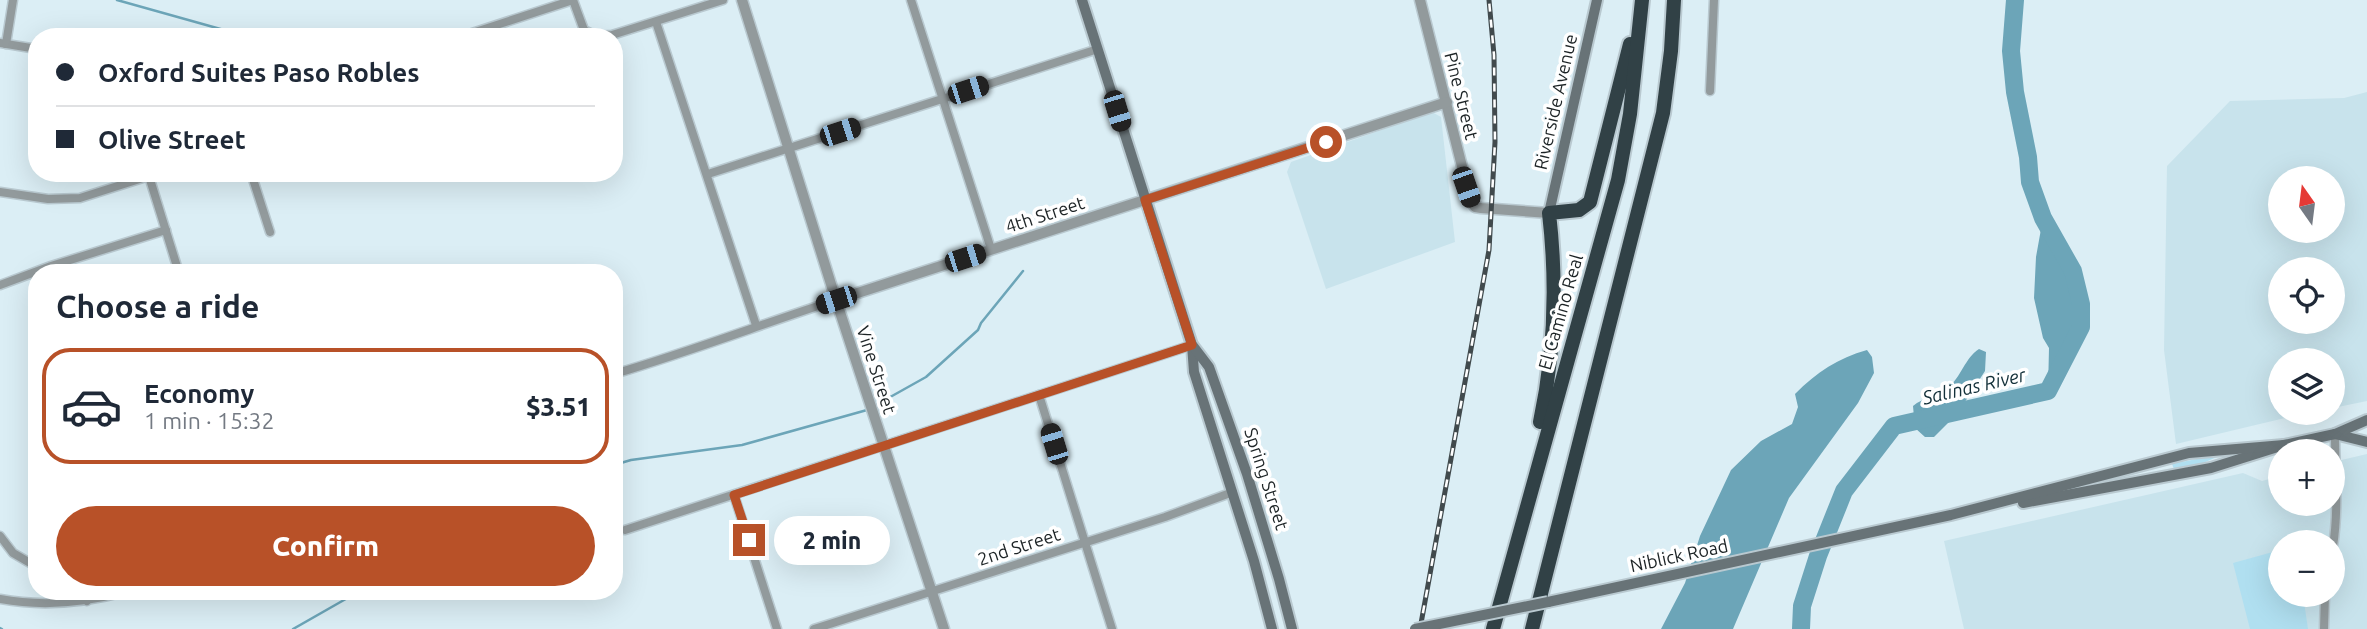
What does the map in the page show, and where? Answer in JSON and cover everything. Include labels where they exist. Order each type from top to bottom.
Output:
[{"type":"highway","name":"El Camino Real","points":[[1493,629],[1618,180],[1642,17],[1642,0]]},
{"type":"highway","points":[[1532,629],[1663,113],[1674,0]]},
{"type":"highway","points":[[1508,575],[1550,367],[1554,311],[1549,212],[1578,210],[1590,202],[1629,48],[1642,17]]},
{"type":"main road","name":"Spring Street","points":[[1082,0],[1192,345],[1194,372],[1233,492],[1272,629]]},
{"type":"main road","name":"Riverside Avenue","points":[[1549,212],[1597,0]]},
{"type":"main road","name":"Spring Street","points":[[1192,345],[1209,367],[1247,474],[1292,629]]},
{"type":"main road","name":"Niblick Road","points":[[2312,439],[2335,434],[2367,420]]},
{"type":"main road","name":"Niblick Road","points":[[2335,434],[2367,442]]},
{"type":"main road","name":"Niblick Road","points":[[1951,515],[2189,453],[2268,446]]},
{"type":"main road","name":"Niblick Road","points":[[1415,629],[1951,515],[2211,468],[2268,450]]},
{"type":"street","points":[[13,0],[3,43],[28,47]]},
{"type":"street","points":[[487,28],[573,0],[583,28]]},
{"type":"street","points":[[623,31],[723,0]]},
{"type":"street","name":"Vine Street","points":[[742,0],[836,300],[944,629]]},
{"type":"street","points":[[911,0],[991,249]]},
{"type":"street","name":"Pine Street","points":[[1420,0],[1466,187],[1475,206],[1549,212]]},
{"type":"street","points":[[1710,91],[1714,0]]},
{"type":"street","points":[[656,22],[756,325]]},
{"type":"street","points":[[708,174],[1098,48]]},
{"type":"street","name":"4th Street","points":[[623,371],[691,351],[756,325],[1447,102]]},
{"type":"street","points":[[0,192],[55,199],[80,198],[128,182]]},
{"type":"street","points":[[151,182],[176,264]]},
{"type":"street","points":[[254,182],[270,232]]},
{"type":"street","points":[[57,264],[166,230]]},
{"type":"street","points":[[0,285],[28,275]]},
{"type":"street","points":[[625,530],[1192,345]]},
{"type":"street","points":[[1039,395],[1112,629]]},
{"type":"street","points":[[2335,434],[2337,504],[2335,530]]},
{"type":"street","name":"2nd Street","points":[[814,629],[1085,543],[1233,492]]},
{"type":"street","points":[[734,495],[777,629]]},
{"type":"street","points":[[0,536],[13,553],[28,561]]},
{"type":"street","points":[[0,599],[52,604],[91,600]]},
{"type":"street","points":[[2324,629],[2325,607]]},
{"type":"shaded area","points":[[2367,92],[2367,401],[2345,406],[2345,348],[2268,348],[2268,422],[2176,444],[2164,350],[2167,166],[2230,101],[2344,98]]},
{"type":"shaded area","points":[[1432,112],[1441,117],[1455,242],[1326,289],[1287,172],[1291,162]]},
{"type":"shaded area","points":[[2226,453],[2203,463],[2174,469],[2172,464]]},
{"type":"shaded area","points":[[2367,454],[2367,629],[1964,629],[1944,541],[2243,473],[2262,481],[2268,479],[2268,516],[2345,516],[2345,459]]},
{"type":"shaded area","points":[[2268,553],[2268,607],[2305,607],[2308,629],[2250,629],[2233,563]]},
{"type":"water","points":[[2043,218],[2073,271],[2081,304],[2081,327],[2048,391],[2049,348],[2043,338],[2034,298],[2036,257]]},
{"type":"water","points":[[1979,349],[1986,352],[1985,371],[1957,414],[1934,437],[1925,437],[1915,428],[1913,406],[1948,388]]},
{"type":"water","points":[[1867,350],[1872,357],[1874,373],[1858,403],[1789,498],[1733,629],[1661,629],[1685,583],[1700,536],[1731,470],[1761,441],[1792,424],[1798,407],[1795,394],[1803,386],[1837,362]]},
{"type":"waterway","points":[[117,0],[217,28]]},
{"type":"waterway","name":"Salinas River","points":[[1801,629],[1802,606],[1818,556],[1844,491],[1894,426],[2048,391],[2081,327],[2081,304],[2073,271],[2043,218],[2030,182],[2011,51],[2015,0]]},
{"type":"waterway","points":[[623,462],[742,445],[867,410],[926,377],[978,330],[1023,271]]},
{"type":"waterway","points":[[293,629],[344,600]]},
{"type":"railway","points":[[1420,629],[1489,250],[1495,142],[1494,55],[1489,0]]},
{"type":"route","points":[[749,540],[734,495],[1192,345],[1145,200],[1326,142]]}]
